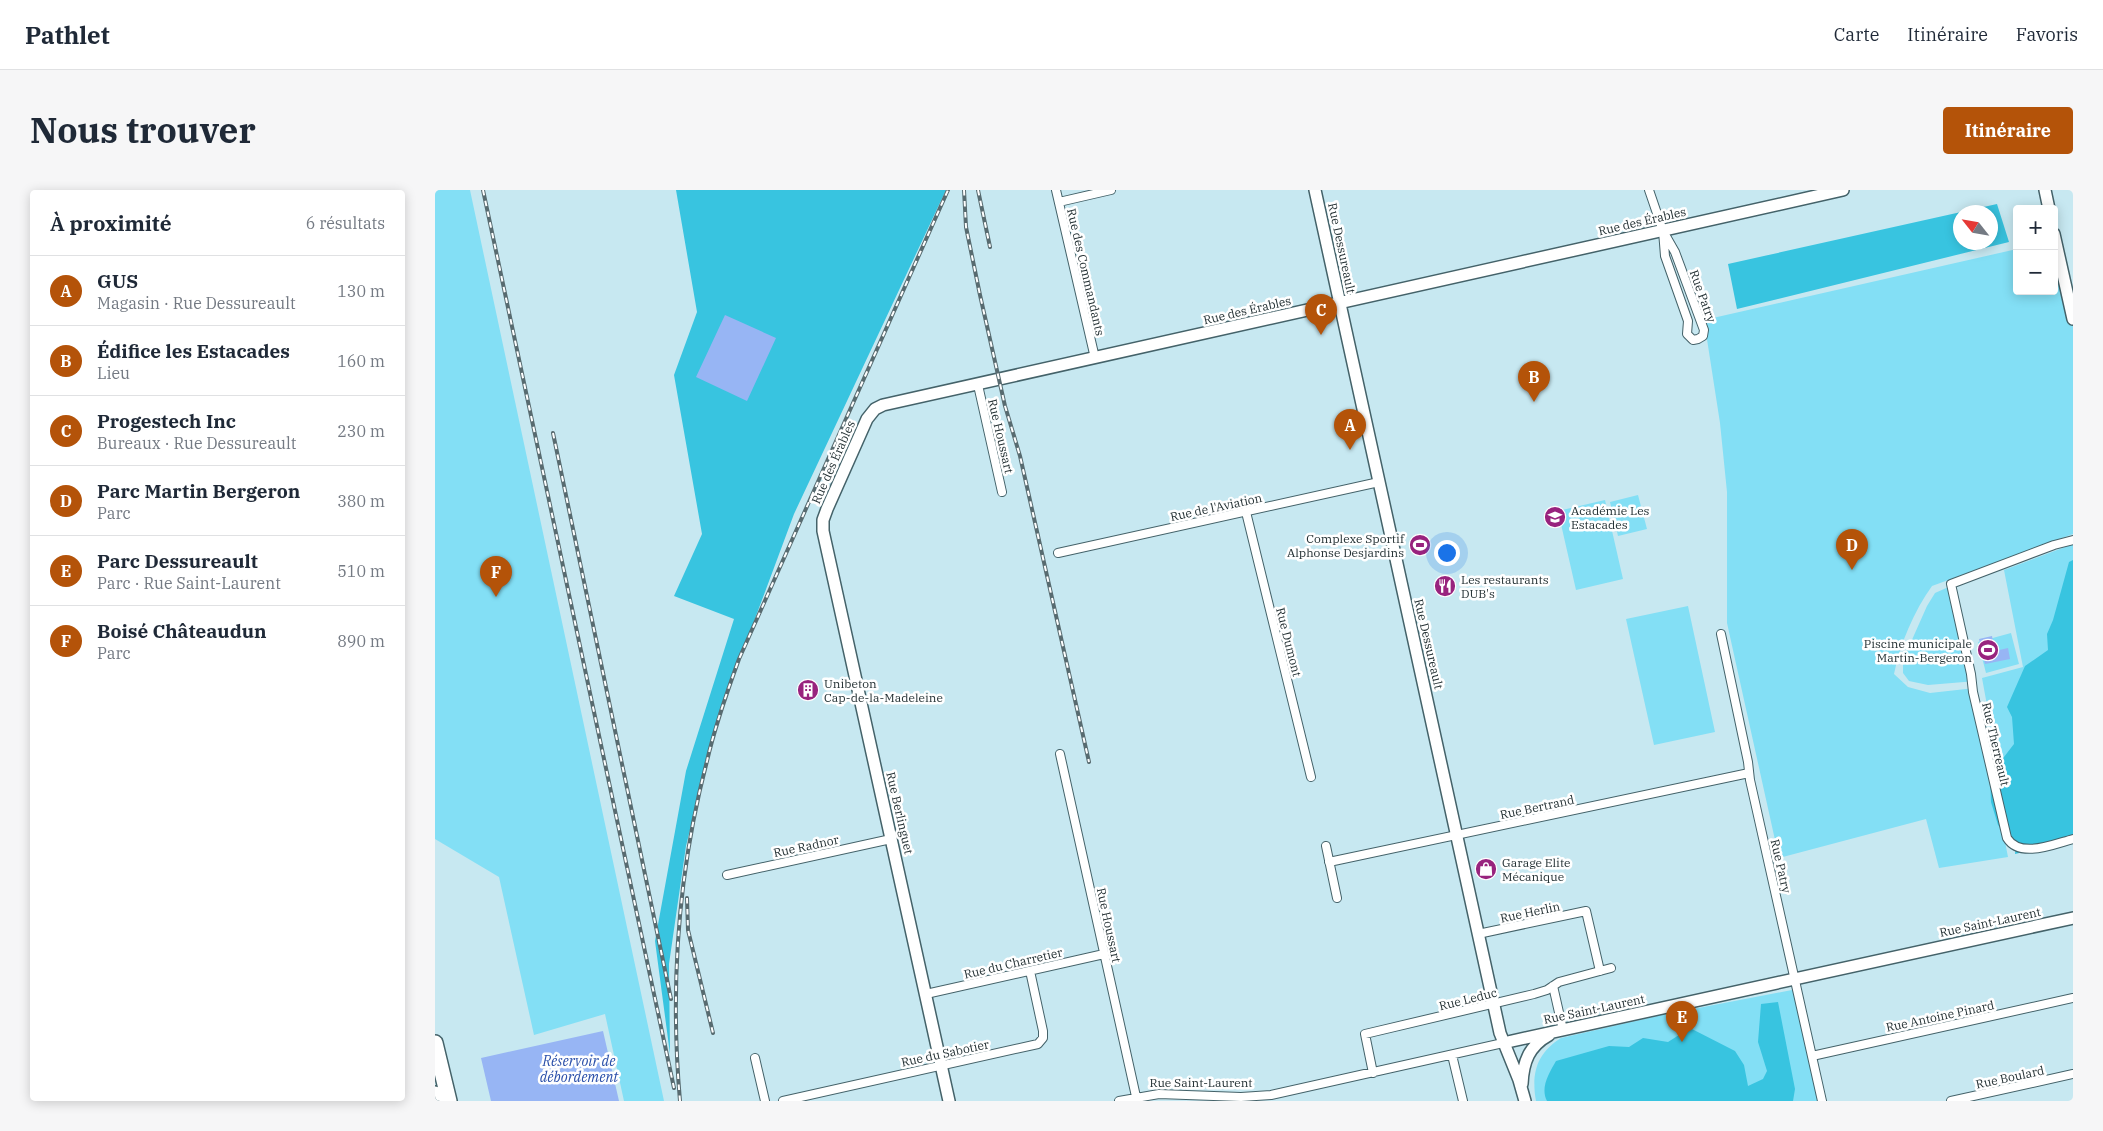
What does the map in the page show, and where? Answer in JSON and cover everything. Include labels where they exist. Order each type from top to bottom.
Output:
[{"type":"highway","points":[[435,1043],[450,1101]]},
{"type":"highway","points":[[435,1094],[436,1101]]},
{"type":"street","name":"Rue des Commandants","points":[[1056,190],[1095,358]]},
{"type":"street","points":[[1059,202],[1111,190]]},
{"type":"street","name":"Rue Dessureault","points":[[1315,190],[1503,1044],[1522,1088],[1525,1101]]},
{"type":"street","name":"Rue Patry","points":[[1649,190],[1663,231],[1675,252],[1704,330],[1703,336],[1698,340],[1693,340],[1687,334],[1688,321],[1665,256],[1663,231]]},
{"type":"street","name":"Rue des Érables","points":[[823,531],[823,520],[827,509],[862,430],[875,409],[883,405],[1843,190]]},
{"type":"street","points":[[2045,190],[2048,205]]},
{"type":"street","points":[[2049,205],[2050,190]]},
{"type":"street","points":[[2058,250],[2073,319]]},
{"type":"street","name":"Rue Houssart","points":[[978,385],[1002,492]]},
{"type":"street","name":"Rue de l'Aviation","points":[[1058,553],[1379,482]]},
{"type":"street","name":"Rue Dumont","points":[[1246,512],[1311,777]]},
{"type":"street","name":"Rue Berlinguet","points":[[823,531],[949,1101]]},
{"type":"street","name":"Rue Therreault","points":[[2073,540],[2054,545],[1951,584],[1971,674],[1973,692],[2007,838],[2015,847],[2026,849],[2073,839]]},
{"type":"street","name":"Rue Patry","points":[[1721,634],[1749,773],[1822,1101]]},
{"type":"street","name":"Rue Houssart","points":[[1060,754],[1136,1099]]},
{"type":"street","name":"Rue Bertrand","points":[[1329,862],[1749,773]]},
{"type":"street","name":"Rue Radnor","points":[[727,875],[891,839]]},
{"type":"street","points":[[1326,846],[1337,898]]},
{"type":"street","name":"Rue Herlin","points":[[1479,934],[1586,911],[1600,970]]},
{"type":"street","name":"Rue Saint-Laurent","points":[[1119,1101],[1164,1093],[1263,1096],[2073,918]]},
{"type":"street","name":"Rue du Charretier","points":[[926,994],[1104,954]]},
{"type":"street","name":"Rue Leduc","points":[[1373,1073],[1365,1034],[1547,990],[1559,982],[1611,968]]},
{"type":"street","name":"Rue du Sabotier","points":[[783,1101],[1035,1045],[1040,1042],[1043,1031],[1030,971]]},
{"type":"street","points":[[1522,1088],[1527,1055],[1539,1042],[1559,1031],[1553,986]]},
{"type":"street","name":"Rue Antoine Pinard","points":[[1812,1056],[2073,998]]},
{"type":"street","points":[[1452,1055],[1463,1101]]},
{"type":"street","points":[[755,1058],[765,1101]]},
{"type":"street","name":"Rue Boulard","points":[[1951,1101],[2073,1074]]},
{"type":"shaded area","points":[[435,190],[470,190],[664,1101],[624,1101],[605,1014],[534,1035],[499,877],[435,839]]},
{"type":"shaded area","points":[[676,190],[946,190],[794,514],[718,718],[686,846],[669,964],[670,1054],[655,941],[686,771],[734,619],[674,596],[702,534],[674,375],[697,312]]},
{"type":"shaded area","points":[[1998,207],[2009,242],[1998,245]]},
{"type":"shaded area","points":[[1953,214],[1953,250],[1977,250],[1737,309],[1728,264]]},
{"type":"shaded area","points":[[2013,250],[2013,295],[2058,295],[2058,253],[2073,302],[2073,534],[1932,586],[1919,606],[1909,628],[1894,674],[1908,687],[1930,693],[1975,688],[2008,857],[1939,868],[1926,819],[1779,858],[1727,623],[1727,492],[1720,423],[1704,320]]},
{"type":"shaded area","points":[[1638,495],[1647,529],[1618,536],[1610,502]]},
{"type":"shaded area","points":[[1605,500],[1623,579],[1576,590],[1558,511]]},
{"type":"shaded area","points":[[2073,544],[2073,835],[2006,809],[1982,678],[2023,667],[2004,570]]},
{"type":"shaded area","points":[[2073,560],[2073,840],[2015,854],[2016,845],[1998,825],[1991,802],[1990,775],[2014,744],[2012,717],[2007,707],[2025,666],[2048,650],[2047,634],[2053,620],[2069,562]]},
{"type":"shaded area","points":[[1953,585],[1976,681],[1928,685],[1909,681],[1903,673],[1903,660],[1927,606],[1935,593]]},
{"type":"shaded area","points":[[1688,606],[1715,732],[1654,745],[1626,619]]},
{"type":"shaded area","points":[[2011,633],[2019,664],[1986,673],[1978,642]]},
{"type":"shaded area","points":[[1797,989],[1822,1101],[1536,1101],[1534,1081],[1541,1057],[1546,1050],[1561,1038],[1662,1015]]},
{"type":"shaded area","points":[[1778,1002],[1795,1089],[1793,1101],[1547,1101],[1544,1091],[1545,1086],[1556,1061],[1609,1046],[1629,1047],[1643,1038],[1668,1042],[1690,1028],[1735,1051],[1744,1065],[1748,1086],[1763,1079],[1767,1071],[1758,1042],[1761,1004]]},
{"type":"water","points":[[725,315],[776,338],[747,401],[696,377]]},
{"type":"water","name":"Piscine municipale Martin-Bergeron","points":[[1992,636],[1995,651],[2008,648],[2010,659],[1985,664],[1979,639]]},
{"type":"water","name":"Réservoir de débordement","points":[[603,1031],[619,1101],[491,1101],[481,1058]]},
{"type":"railway","points":[[483,190],[674,1088]]},
{"type":"railway","points":[[680,1101],[676,1015],[679,930],[683,887],[697,803],[717,722],[739,659],[948,190]]},
{"type":"railway","points":[[964,190],[966,227],[980,295],[1005,406],[1020,456],[1089,762]]},
{"type":"railway","points":[[978,190],[990,247]]},
{"type":"railway","points":[[553,433],[671,999]]},
{"type":"railway","points":[[687,898],[688,930],[713,1033]]},
{"type":"place","name":"Progestech Inc","points":[[1321,335]]},
{"type":"place","name":"Édifice les Estacades","points":[[1534,402]]},
{"type":"place","name":"GUS","points":[[1350,450]]},
{"type":"place","name":"Académie Les Estacades","points":[[1555,517]]},
{"type":"place","name":"Complexe Sportif Alphonse Desjardins","points":[[1420,545]]},
{"type":"place","name":"Parc Martin Bergeron","points":[[1852,570]]},
{"type":"place","name":"Les restaurants DUB's","points":[[1445,586]]},
{"type":"place","name":"Boisé Châteaudun","points":[[496,597]]},
{"type":"place","name":"Piscine municipale Martin-Bergeron","points":[[1988,650]]},
{"type":"place","name":"Unibeton Cap-de-la-Madeleine","points":[[808,690]]},
{"type":"place","name":"Garage Elite Mécanique","points":[[1486,869]]},
{"type":"place","name":"Parc Dessureault","points":[[1682,1042]]}]
